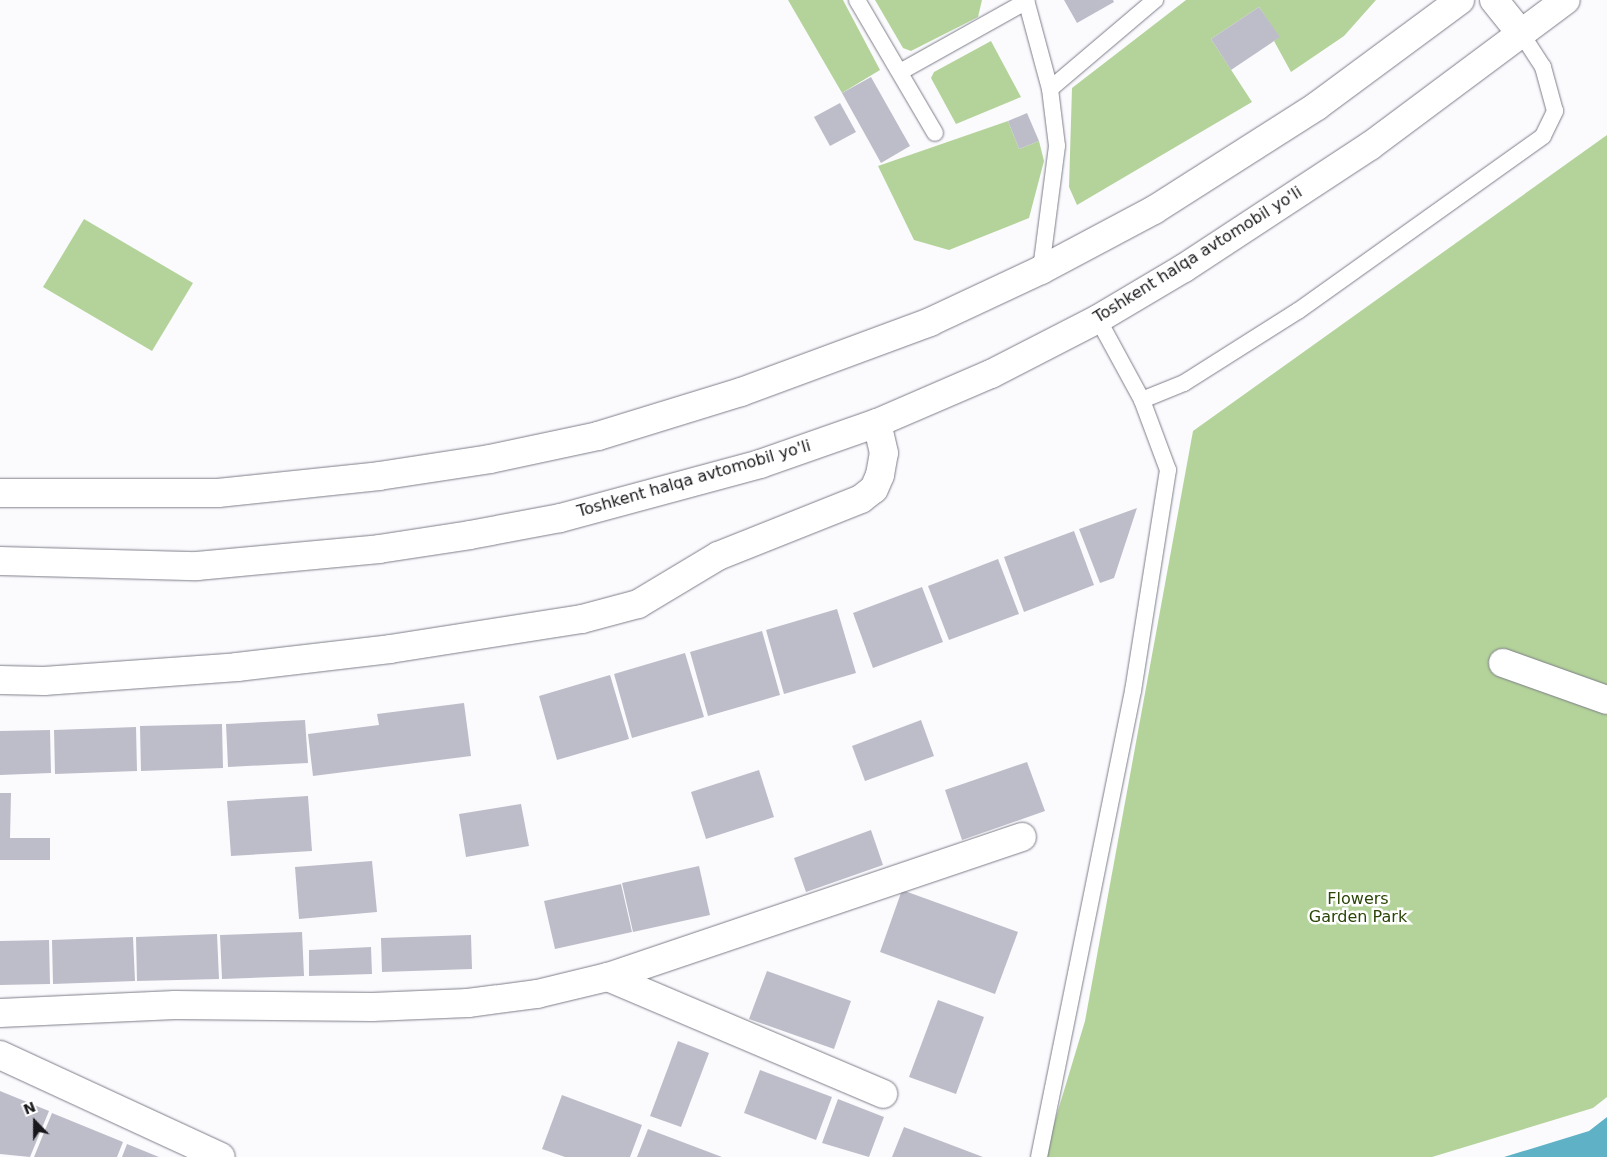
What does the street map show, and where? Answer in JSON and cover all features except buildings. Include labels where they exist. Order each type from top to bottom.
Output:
[{"type":"main road","points":[[0,493],[73,495],[218,493],[369,477],[490,459],[598,436],[836,359],[930,322],[1041,270],[1154,210],[1309,111],[1460,0]]},
{"type":"main road","points":[[1494,0],[1522,35]]},
{"type":"main road","name":"Toshkent halqa avtomobil yo'li","points":[[0,561],[72,564],[206,565],[379,549],[470,535],[560,518],[760,464],[877,423],[991,374],[1098,319],[1184,268],[1370,146],[1522,35],[1566,0]]},
{"type":"main road","points":[[0,680],[44,681],[247,666],[582,619],[638,604],[718,556],[861,499],[874,489],[880,474],[884,453],[877,423]]},
{"type":"main road","points":[[1503,663],[1607,700]]},
{"type":"main road","points":[[0,1013],[175,1005],[372,1006],[468,1003],[537,994],[608,977],[1022,837]]},
{"type":"main road","points":[[608,977],[883,1094]]},
{"type":"main road","points":[[0,1055],[221,1157]]},
{"type":"lane","points":[[857,0],[935,133]]},
{"type":"lane","points":[[1050,89],[1156,0]]},
{"type":"lane","points":[[900,72],[1026,1],[1050,89],[1057,146],[1041,270]]},
{"type":"lane","points":[[1142,400],[1184,383],[1298,311],[1543,136],[1555,111],[1543,67],[1522,35]]},
{"type":"lane","points":[[1040,1157],[1133,691],[1168,470],[1142,400],[1098,319]]},
{"type":"green space","points":[[788,0],[843,0],[880,70],[842,93]]},
{"type":"green space","points":[[875,0],[982,0],[978,17],[911,51],[903,48]]},
{"type":"green space","points":[[1186,0],[1376,0],[1344,36],[1291,72],[1274,41],[1279,37],[1259,7],[1211,39],[1252,102],[1077,205],[1069,187],[1072,88]]},
{"type":"green space","points":[[991,41],[1021,97],[956,124],[931,78],[934,72]]},
{"type":"green space","points":[[1008,121],[1019,149],[1039,141],[1044,161],[1029,218],[949,250],[914,240],[878,166]]},
{"type":"green space","name":"Flowers Garden Park","points":[[1607,135],[1607,1097],[1593,1108],[1432,1157],[1044,1157],[1085,1021],[1193,431]]},
{"type":"green space","points":[[84,219],[193,283],[152,351],[43,287]]},
{"type":"water","points":[[1607,1117],[1607,1157],[1504,1157],[1589,1131]]}]
